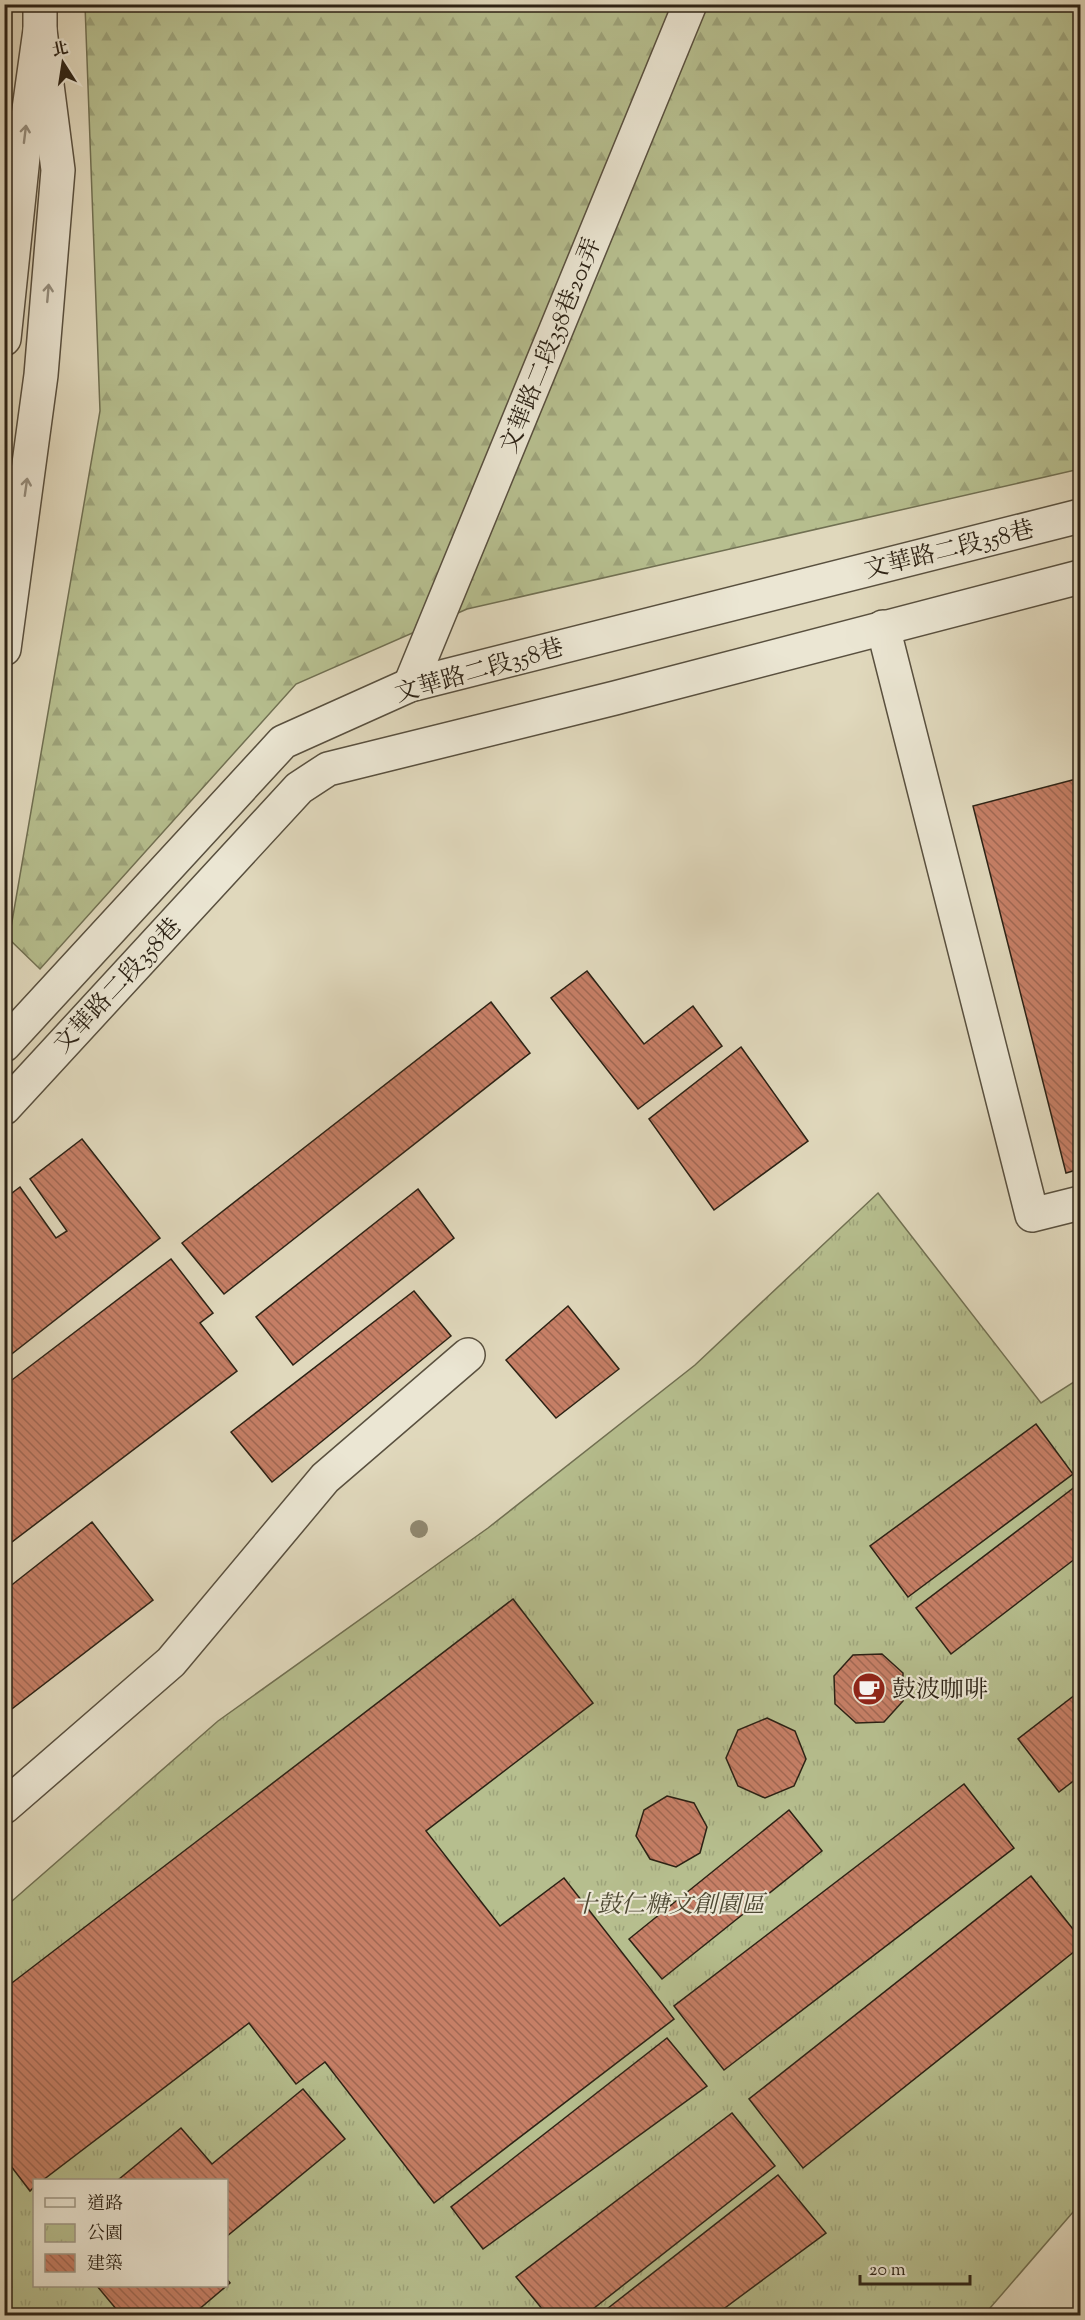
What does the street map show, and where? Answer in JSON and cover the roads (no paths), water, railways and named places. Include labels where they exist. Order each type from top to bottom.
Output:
[{"type":"street","name":"文華路二段358巷201弄","points":[[410,685],[690,4]]},
{"type":"street","points":[[4,339],[40,17]]},
{"type":"street","points":[[4,649],[41,375],[58,170],[40,17]]},
{"type":"street","name":"文華路二段358巷","points":[[4,1046],[283,742],[410,685],[1080,516]]},
{"type":"street","name":"文華路二段358巷","points":[[4,1108],[299,788],[328,769],[615,698],[1080,577]]},
{"type":"street","points":[[883,627],[1032,1215],[1080,1203]]},
{"type":"street","points":[[4,1807],[171,1662],[325,1478],[468,1356]]},
{"type":"place","name":"鼓波咖啡","points":[[869,1689]]},
{"type":"park label","name":"十鼓仁糖文創園區","points":[[669,1904]]}]
